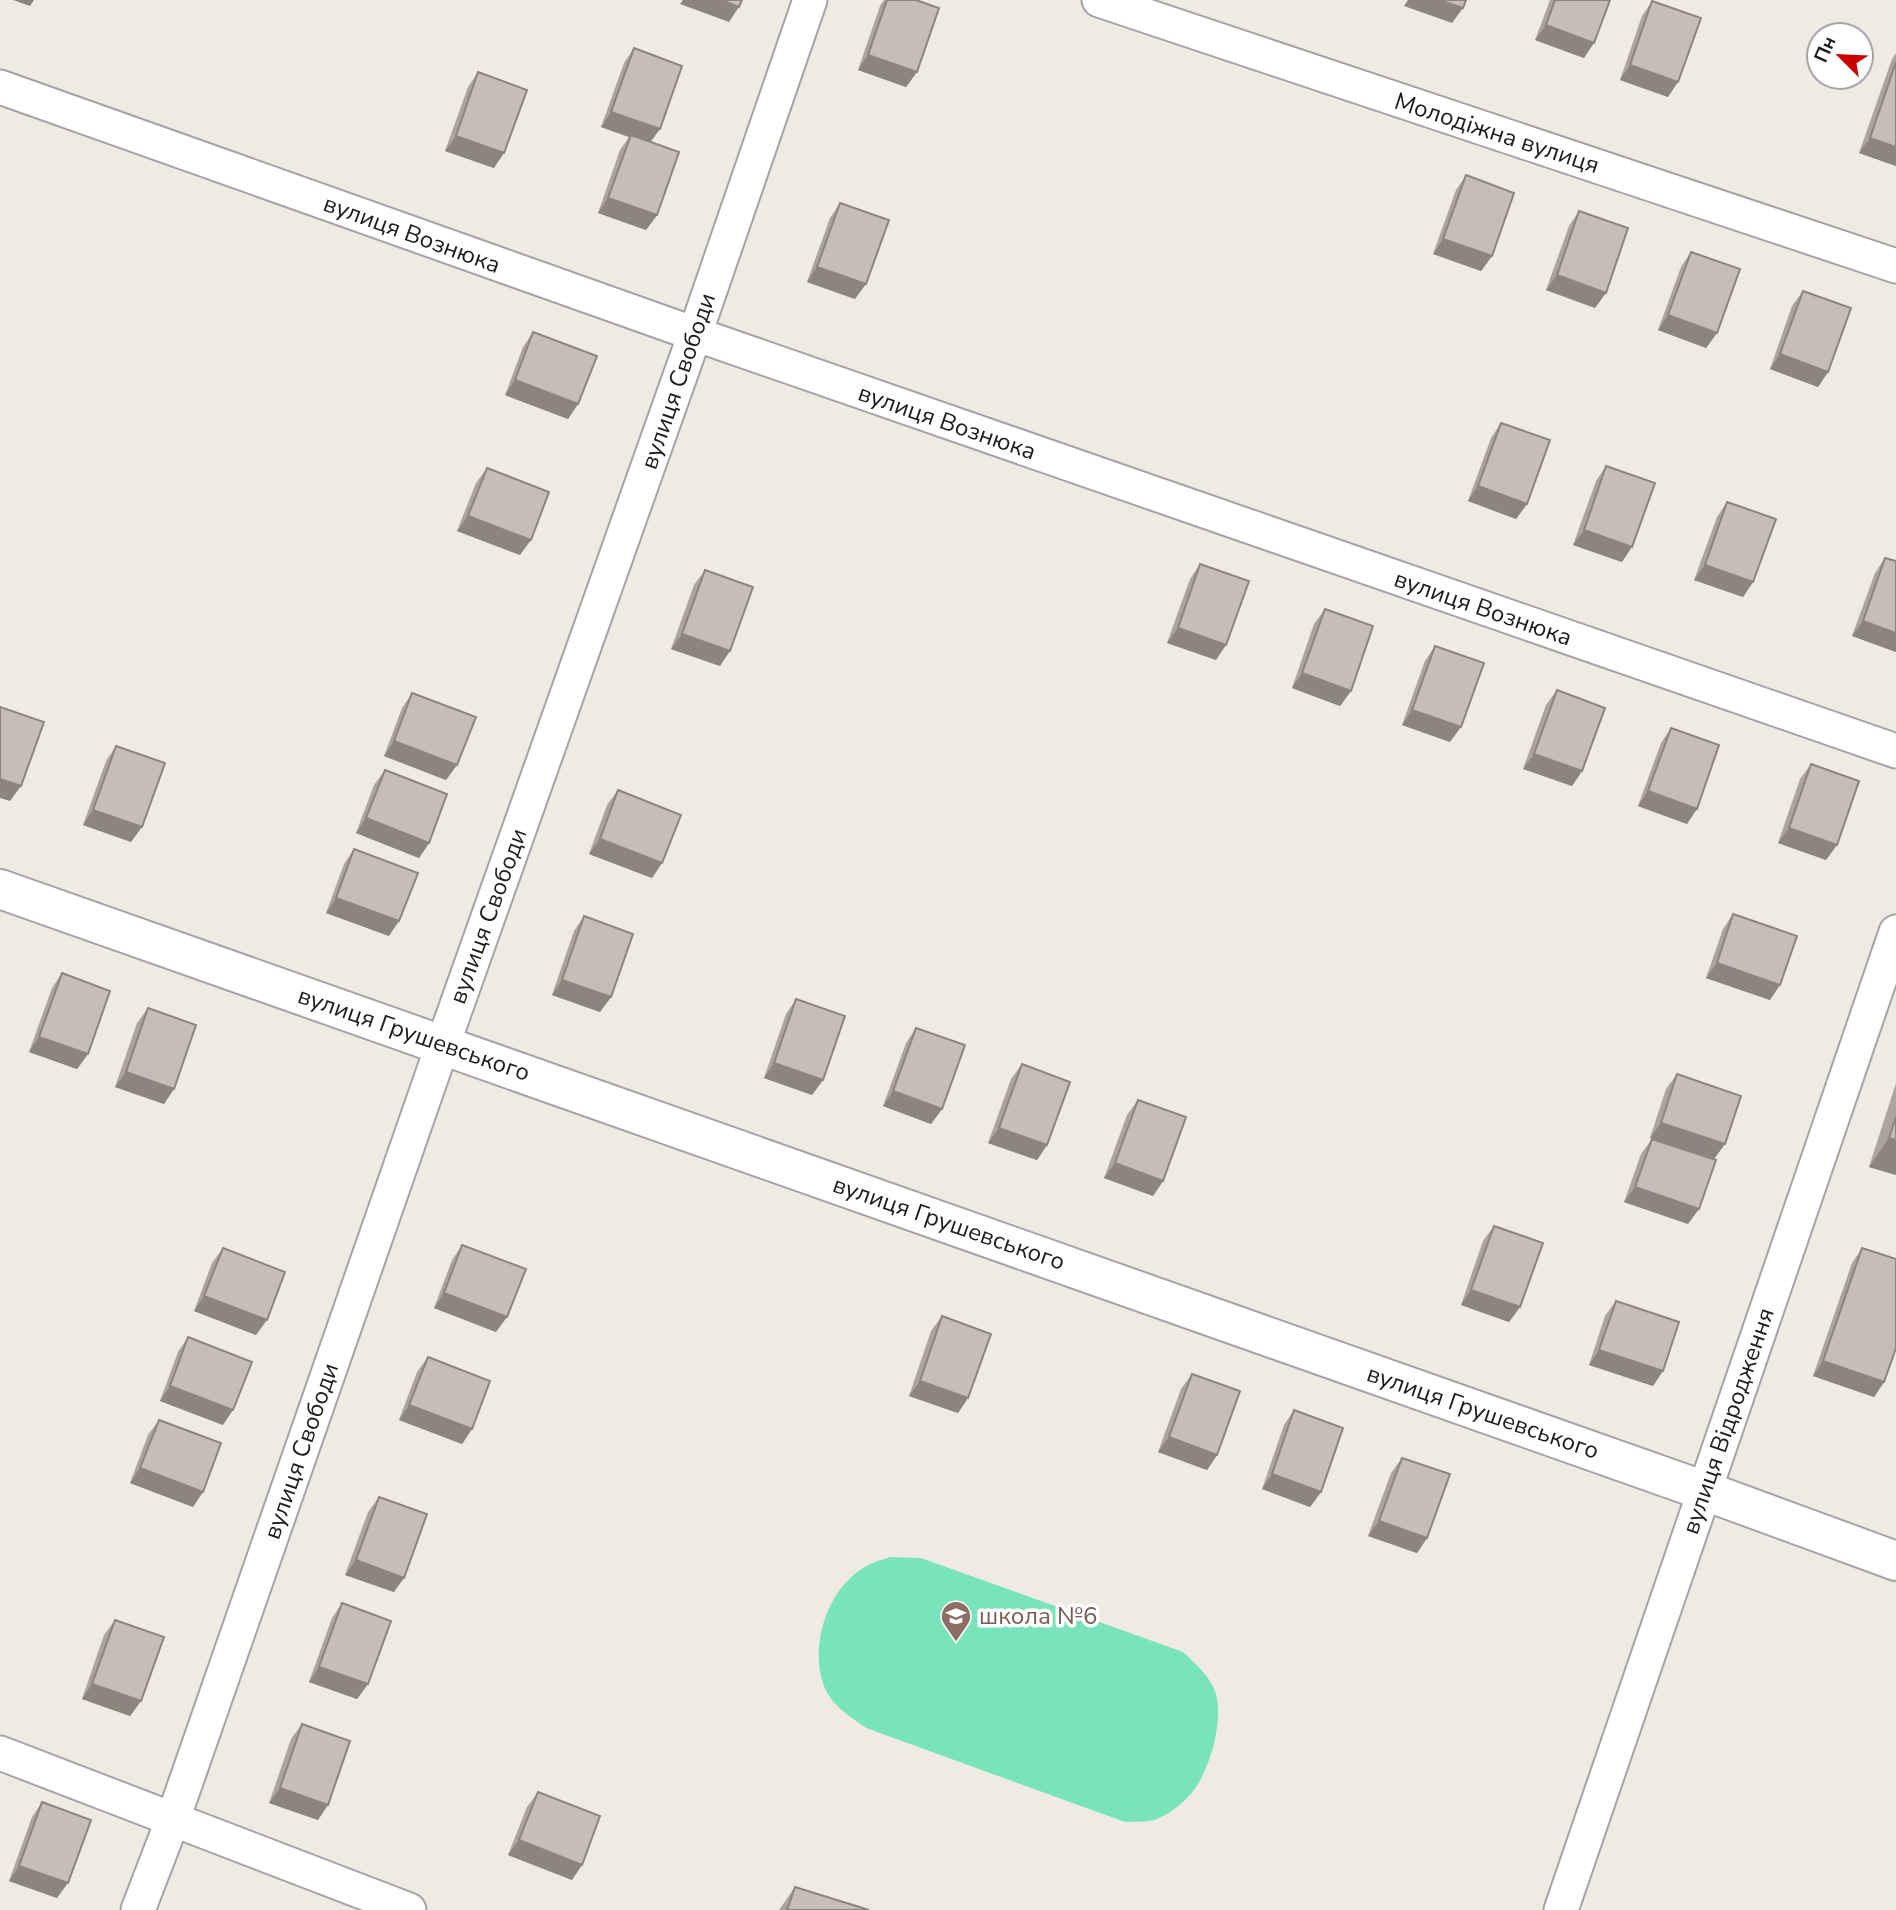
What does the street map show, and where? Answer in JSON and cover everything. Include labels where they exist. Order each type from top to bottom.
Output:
[{"type":"street","name":"вулиця Свободи","points":[[138,1910],[173,1819],[810,0]]},
{"type":"street","name":"Молодіжна вулиця","points":[[1099,0],[1896,266]]},
{"type":"street","name":"вулиця Вознюка","points":[[0,87],[695,334],[1896,751]]},
{"type":"street","name":"вулиця Грушевського","points":[[0,889],[1896,1561]]},
{"type":"street","name":"вулиця Відродження","points":[[1561,1910],[1896,932]]},
{"type":"street","points":[[0,1753],[409,1910]]},
{"type":"green space","points":[[890,1557],[921,1558],[1183,1652],[1211,1683],[1218,1711],[1212,1751],[1194,1790],[1169,1813],[1157,1819],[1125,1822],[866,1728],[848,1715],[836,1705],[824,1686],[820,1671],[820,1637],[831,1604],[840,1589],[868,1565]]},
{"type":"building","points":[[721,0],[742,0],[739,7]]},
{"type":"building","points":[[887,0],[916,0],[939,8],[917,72],[868,55]]},
{"type":"building","points":[[1439,0],[1466,0],[1463,8]]},
{"type":"building","points":[[1555,0],[1610,0],[1594,43],[1546,25]]},
{"type":"building","points":[[1652,1],[1701,18],[1678,82],[1630,65]]},
{"type":"building","points":[[634,48],[682,66],[660,129],[611,112]]},
{"type":"building","points":[[1896,62],[1896,147],[1870,138]]},
{"type":"building","points":[[478,72],[527,90],[504,153],[456,136]]},
{"type":"building","points":[[631,135],[679,152],[657,215],[608,198]]},
{"type":"building","points":[[1466,175],[1514,193],[1492,256],[1443,239]]},
{"type":"building","points":[[840,203],[889,220],[866,284],[817,267]]},
{"type":"building","points":[[1579,211],[1628,228],[1606,293],[1557,275]]},
{"type":"building","points":[[1691,252],[1740,269],[1717,333],[1668,315]]},
{"type":"building","points":[[1803,291],[1851,308],[1828,372],[1780,354]]},
{"type":"building","points":[[533,332],[597,356],[578,404],[515,380]]},
{"type":"building","points":[[1501,423],[1550,440],[1527,504],[1478,486]]},
{"type":"building","points":[[1606,466],[1655,483],[1632,547],[1584,530]]},
{"type":"building","points":[[487,468],[549,492],[531,540],[468,516]]},
{"type":"building","points":[[1727,502],[1776,519],[1753,582],[1705,565]]},
{"type":"building","points":[[1885,558],[1896,561],[1896,633],[1863,621]]},
{"type":"building","points":[[1200,564],[1249,581],[1226,645],[1178,628]]},
{"type":"building","points":[[705,570],[753,587],[730,651],[682,634]]},
{"type":"building","points":[[1325,609],[1373,626],[1351,691],[1302,673]]},
{"type":"building","points":[[1435,646],[1484,663],[1461,727],[1412,710]]},
{"type":"building","points":[[1557,690],[1605,708],[1582,771],[1534,754]]},
{"type":"building","points":[[412,693],[476,717],[457,765],[394,741]]},
{"type":"building","points":[[0,707],[44,722],[21,786],[0,779]]},
{"type":"building","points":[[1671,728],[1719,745],[1697,809],[1648,791]]},
{"type":"building","points":[[116,746],[165,763],[142,827],[93,810]]},
{"type":"building","points":[[1811,764],[1859,781],[1837,845],[1789,828]]},
{"type":"building","points":[[385,770],[447,794],[429,843],[366,818]]},
{"type":"building","points":[[618,790],[681,815],[662,863],[600,839]]},
{"type":"building","points":[[354,849],[418,873],[399,921],[336,898]]},
{"type":"building","points":[[1733,914],[1797,936],[1780,985],[1717,963]]},
{"type":"building","points":[[584,916],[633,934],[611,997],[562,980]]},
{"type":"building","points":[[62,973],[110,991],[88,1054],[39,1037]]},
{"type":"building","points":[[796,999],[845,1016],[823,1080],[774,1063]]},
{"type":"building","points":[[148,1008],[196,1025],[174,1089],[126,1072]]},
{"type":"building","points":[[916,1028],[965,1045],[942,1109],[893,1091]]},
{"type":"building","points":[[1022,1064],[1070,1082],[1047,1145],[999,1128]]},
{"type":"building","points":[[1677,1074],[1741,1096],[1725,1144],[1661,1123]]},
{"type":"building","points":[[1138,1100],[1186,1117],[1163,1181],[1115,1163]]},
{"type":"building","points":[[1896,1117],[1896,1140],[1889,1138]]},
{"type":"building","points":[[1652,1139],[1716,1160],[1699,1209],[1635,1187]]},
{"type":"building","points":[[1494,1226],[1543,1243],[1520,1307],[1471,1290]]},
{"type":"building","points":[[462,1245],[526,1269],[507,1317],[444,1293]]},
{"type":"building","points":[[223,1248],[285,1272],[267,1320],[204,1296]]},
{"type":"building","points":[[1862,1248],[1896,1259],[1896,1348],[1884,1382],[1823,1361]]},
{"type":"building","points":[[1616,1301],[1679,1322],[1663,1371],[1599,1350]]},
{"type":"building","points":[[942,1316],[991,1334],[968,1398],[920,1381]]},
{"type":"building","points":[[188,1337],[252,1362],[233,1410],[170,1386]]},
{"type":"building","points":[[428,1357],[490,1381],[472,1429],[409,1405]]},
{"type":"building","points":[[1192,1374],[1240,1391],[1217,1455],[1169,1437]]},
{"type":"building","points":[[1294,1410],[1343,1428],[1321,1492],[1272,1474]]},
{"type":"building","points":[[159,1420],[221,1443],[203,1492],[140,1468]]},
{"type":"building","points":[[1402,1458],[1450,1474],[1427,1538],[1379,1521]]},
{"type":"building","points":[[379,1497],[427,1514],[404,1578],[356,1560]]},
{"type":"building","points":[[342,1603],[391,1621],[368,1684],[319,1667]]},
{"type":"building","points":[[115,1620],[164,1637],[141,1701],[92,1684]]},
{"type":"building","points":[[302,1724],[350,1741],[328,1805],[280,1788]]},
{"type":"building","points":[[538,1792],[600,1816],[582,1865],[519,1840]]},
{"type":"building","points":[[42,1802],[91,1820],[68,1883],[19,1866]]},
{"type":"building","points":[[795,1887],[869,1910],[787,1910]]},
{"type":"place","name":"школа №6","points":[[956,1643]]}]
